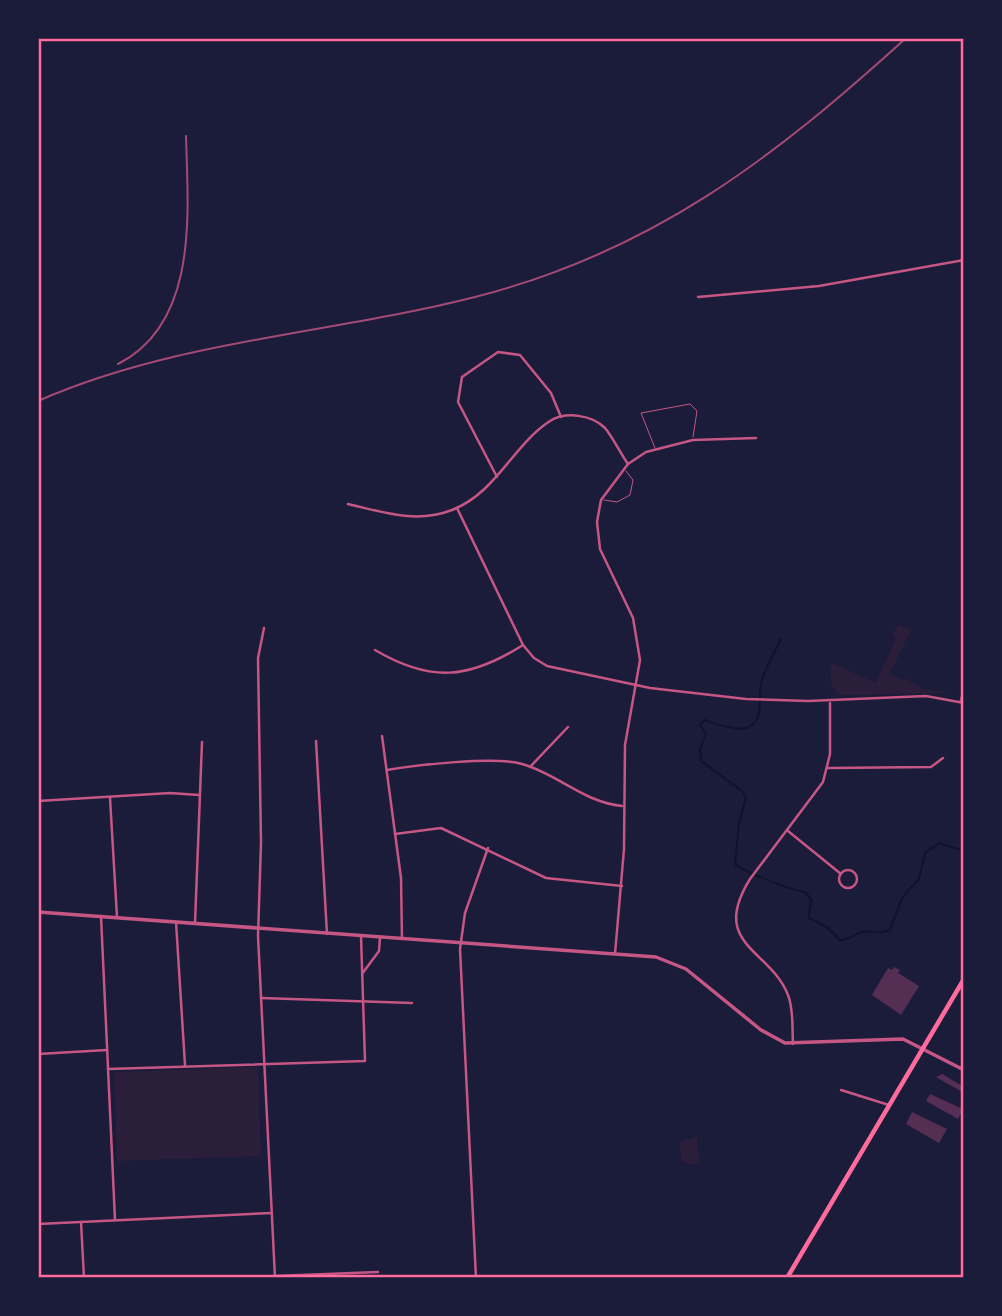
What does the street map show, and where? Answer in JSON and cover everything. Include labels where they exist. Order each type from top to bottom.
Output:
[{"type":"highway","points":[[787,1278],[964,979]]},
{"type":"street","points":[[698,297],[818,286],[964,260]]},
{"type":"street","points":[[497,477],[458,402],[462,377],[498,352],[514,352],[525,358],[551,393],[561,416]]},
{"type":"street","points":[[348,505],[415,517],[457,508],[476,497],[543,427],[561,416],[580,416],[603,426],[628,464]]},
{"type":"street","points":[[615,954],[622,886],[625,745],[640,660],[636,626],[603,558],[597,534],[601,500],[628,464],[655,449],[693,440],[756,438]]},
{"type":"street","points":[[457,508],[523,645],[547,666],[636,685],[735,698],[830,701],[926,696],[962,703]]},
{"type":"street","points":[[264,628],[258,657],[261,830],[258,928],[275,1277],[378,1272]]},
{"type":"street","points":[[374,650],[414,669],[446,674],[484,667],[523,645]]},
{"type":"street","points":[[793,1044],[788,995],[746,945],[740,934],[737,914],[739,900],[748,882],[817,792],[828,768],[830,701]]},
{"type":"street","points":[[530,767],[568,727]]},
{"type":"street","points":[[382,736],[403,901],[402,939]]},
{"type":"street","points":[[316,741],[327,934]]},
{"type":"street","points":[[195,923],[202,742]]},
{"type":"street","points":[[828,768],[931,767],[943,758]]},
{"type":"street","points":[[387,770],[498,762],[530,767],[590,799],[623,806]]},
{"type":"street","points":[[38,801],[170,793],[200,795]]},
{"type":"street","points":[[110,797],[117,917]]},
{"type":"street","points":[[396,834],[441,828],[488,848],[546,878],[622,886]]},
{"type":"street","points":[[788,831],[841,874],[842,886],[851,887],[856,883],[853,872],[847,870],[841,874]]},
{"type":"street","points":[[476,1278],[460,943],[470,895],[488,848]]},
{"type":"street","points":[[38,912],[656,957],[681,966],[771,1037],[793,1044],[903,1038],[964,1070]]},
{"type":"street","points":[[101,916],[115,1220]]},
{"type":"street","points":[[176,922],[185,1065]]},
{"type":"street","points":[[108,1069],[366,1060],[360,936]]},
{"type":"street","points":[[362,974],[379,951],[380,937]]},
{"type":"street","points":[[261,998],[412,1003]]},
{"type":"street","points":[[38,1054],[107,1050]]},
{"type":"street","points":[[841,1090],[889,1105]]},
{"type":"street","points":[[38,1224],[272,1213]]},
{"type":"street","points":[[81,1222],[84,1278]]},
{"type":"lane","points":[[655,449],[641,414],[690,404],[697,411],[693,440]]},
{"type":"lane","points":[[601,500],[617,502],[630,495],[633,480],[624,469]]},
{"type":"lane","points":[[962,703],[964,687]]},
{"type":"shaded area","points":[[898,624],[911,630],[889,675],[904,680],[905,678],[924,689],[954,693],[842,695],[838,692],[831,682],[832,663],[876,683],[896,638],[892,636]]},
{"type":"shaded area","points":[[258,1067],[261,1156],[117,1161],[114,1072]]},
{"type":"shaded area","points":[[697,1136],[699,1162],[695,1165],[682,1162],[679,1142]]},
{"type":"building","points":[[894,967],[900,970],[898,973],[919,986],[901,1015],[872,995],[888,968],[892,970]]},
{"type":"building","points":[[942,1074],[964,1087],[964,1093],[936,1077]]},
{"type":"building","points":[[930,1094],[963,1109],[958,1119],[926,1101]]},
{"type":"building","points":[[912,1112],[947,1129],[939,1143],[906,1124]]},
{"type":"waterway","points":[[781,639],[762,678],[760,709],[756,721],[751,726],[737,729],[705,720],[700,725],[706,734],[700,749],[701,761],[742,791],[746,797],[739,823],[735,864],[769,881],[805,892],[811,899],[809,918],[827,927],[840,940],[862,932],[890,930],[902,898],[919,879],[925,853],[939,843],[964,851]]},
{"type":"railway","points":[[38,401],[145,364],[199,351],[420,310],[475,297],[539,278],[598,254],[654,227],[707,196],[758,161],[808,123],[906,38]]},
{"type":"railway","points":[[118,364],[144,346],[163,322],[176,294],[187,231],[186,136]]}]
